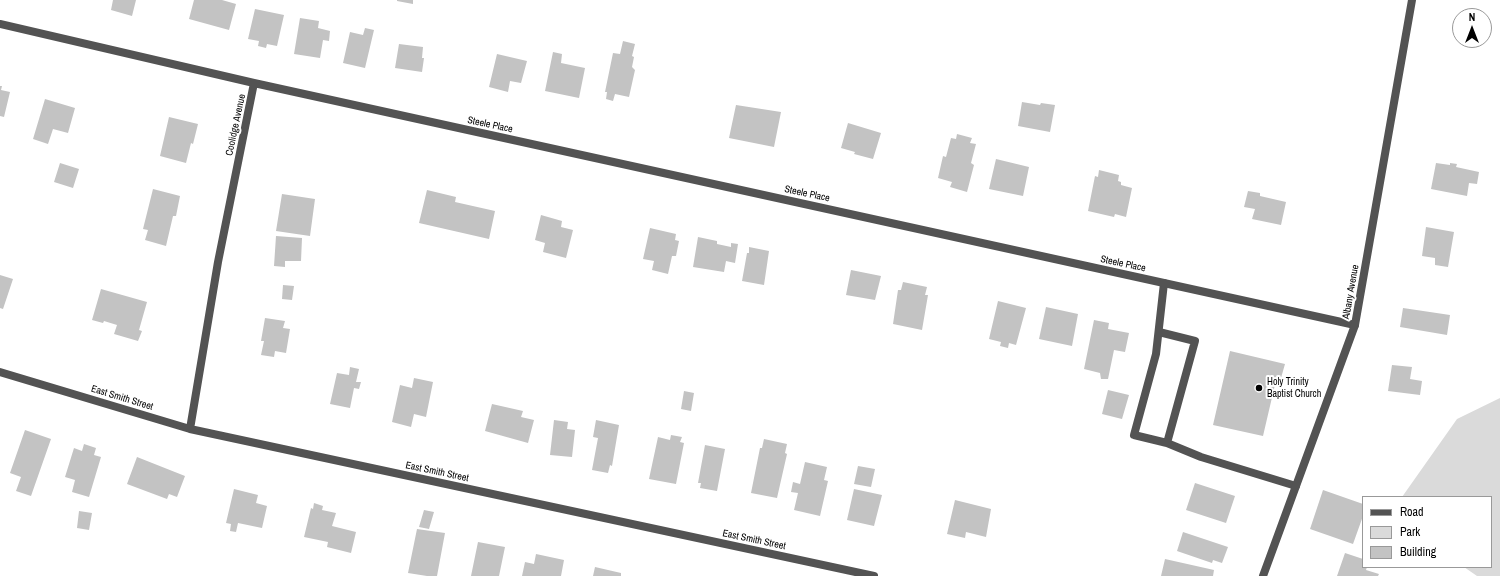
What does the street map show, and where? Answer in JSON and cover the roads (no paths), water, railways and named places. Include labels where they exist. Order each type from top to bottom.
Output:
[{"type":"street","name":"Albany Avenue","points":[[1263,576],[1355,325],[1412,0]]},
{"type":"street","name":"Coolidge Avenue","points":[[0,24],[254,83],[218,262],[190,429]]},
{"type":"street","name":"Steele Place","points":[[254,83],[1355,325]]},
{"type":"street","points":[[1164,283],[1156,354],[1134,435],[1167,443],[1201,457],[1296,486]]},
{"type":"street","points":[[1159,332],[1195,341],[1167,443]]},
{"type":"street","name":"East Smith Street","points":[[0,372],[190,429],[874,576]]},
{"type":"place","name":"Holy Trinity Baptist Church","points":[[1259,388]]}]
